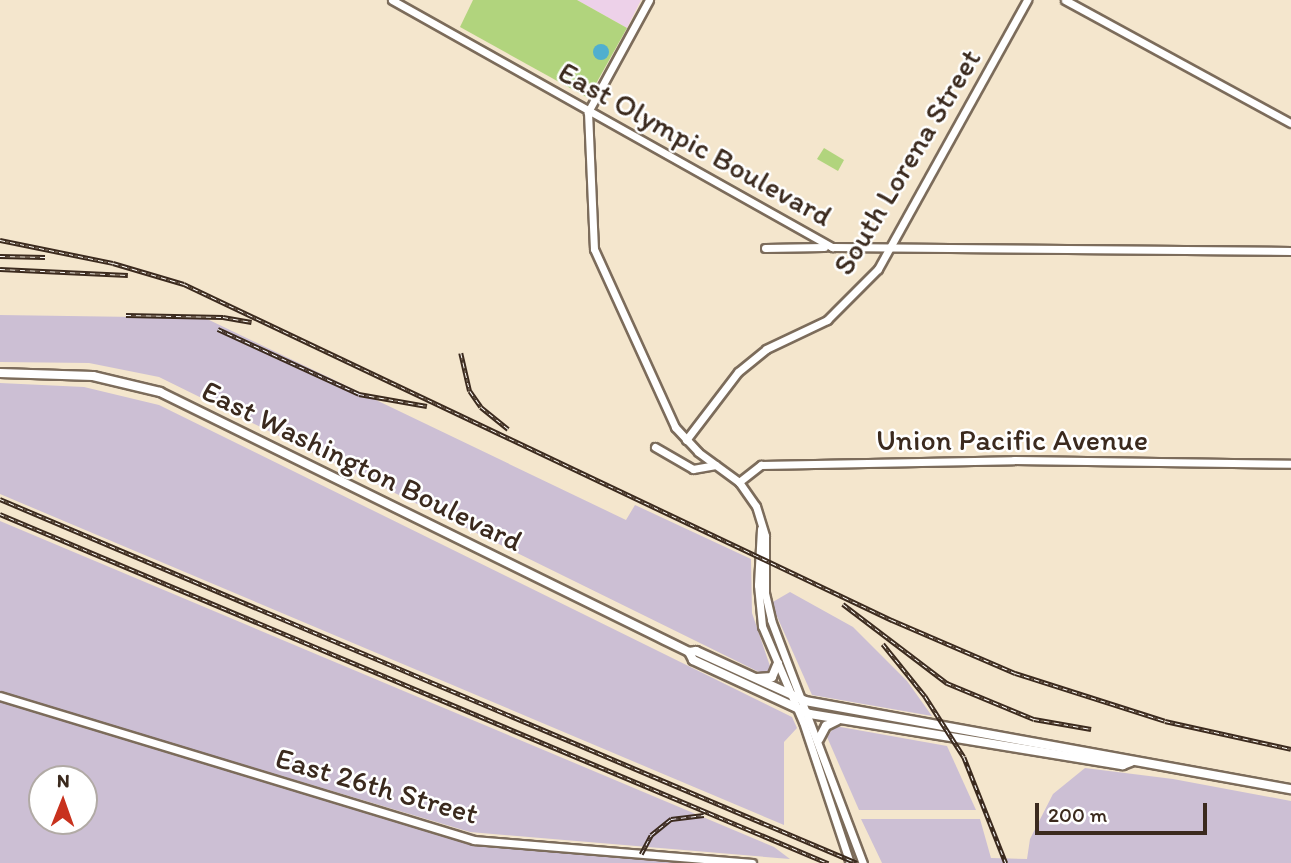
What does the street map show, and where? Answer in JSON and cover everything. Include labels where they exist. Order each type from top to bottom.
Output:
[{"type":"main road","name":"East Olympic Boulevard","points":[[392,0],[832,247],[1291,251]]},
{"type":"main road","points":[[649,0],[588,112],[594,248],[665,408],[686,440],[739,482],[756,506],[761,529],[759,607],[798,710],[850,863]]},
{"type":"main road","name":"South Lorena Street","points":[[686,440],[738,372],[757,355],[845,306],[889,249],[1027,0]]},
{"type":"main road","points":[[1065,0],[1291,123]]},
{"type":"main road","points":[[765,248],[832,247]]},
{"type":"main road","name":"East Washington Boulevard","points":[[0,373],[93,376],[160,391],[689,653],[693,660],[798,710],[838,720],[1123,765],[1131,762]]},
{"type":"main road","points":[[655,447],[692,469],[716,465]]},
{"type":"main road","name":"Union Pacific Avenue","points":[[739,482],[755,467],[768,465],[1014,460],[1291,464]]},
{"type":"main road","points":[[761,529],[765,536],[765,593],[771,620],[810,714],[863,863]]},
{"type":"main road","name":"East Washington Boulevard","points":[[689,653],[696,651],[805,701],[1291,789]]},
{"type":"main road","points":[[751,677],[772,677],[778,663]]},
{"type":"main road","name":"East 26th Street","points":[[0,696],[474,839],[752,863]]},
{"type":"main road","points":[[819,739],[826,726],[838,720]]},
{"type":"shaded area","points":[[577,0],[641,0],[627,28]]},
{"type":"shaded area","points":[[0,315],[205,318],[626,520],[635,505],[751,559],[752,613],[771,669],[765,675],[159,377],[89,363],[0,362]]},
{"type":"shaded area","points":[[0,383],[84,387],[159,405],[792,717],[797,728],[784,742],[784,825],[0,494]]},
{"type":"shaded area","points":[[0,521],[774,847],[790,859],[470,832],[0,692]]},
{"type":"shaded area","points":[[790,592],[853,627],[907,681],[932,716],[812,695],[771,603]]},
{"type":"shaded area","points":[[0,700],[466,840],[692,863],[0,863]]},
{"type":"shaded area","points":[[835,726],[947,746],[976,810],[859,810],[827,737]]},
{"type":"shaded area","points":[[1085,768],[1173,779],[1291,801],[1291,863],[882,863],[861,819],[980,819],[991,858],[1027,859],[1030,839],[1053,794]]},
{"type":"green space","points":[[473,0],[577,0],[627,28],[588,98],[460,27]]},
{"type":"green space","points":[[824,148],[844,160],[838,171],[817,159]]},
{"type":"water","points":[[601,44],[607,46],[607,58],[601,60],[595,58],[593,52],[595,46]]},
{"type":"railway","points":[[0,240],[113,263],[184,284],[892,620],[1015,673],[1165,721],[1291,749]]},
{"type":"railway","points":[[0,256],[45,257]]},
{"type":"railway","points":[[0,269],[128,275]]},
{"type":"railway","points":[[126,315],[223,317],[252,322]]},
{"type":"railway","points":[[218,329],[359,394],[427,406]]},
{"type":"railway","points":[[461,353],[470,391],[481,407],[508,429]]},
{"type":"railway","points":[[0,499],[857,863]]},
{"type":"railway","points":[[0,514],[828,863]]},
{"type":"railway","points":[[843,604],[947,683],[1034,719],[1091,729]]},
{"type":"railway","points":[[883,644],[925,696],[964,757],[1006,863]]},
{"type":"railway","points":[[641,854],[651,835],[671,819],[704,815]]}]
